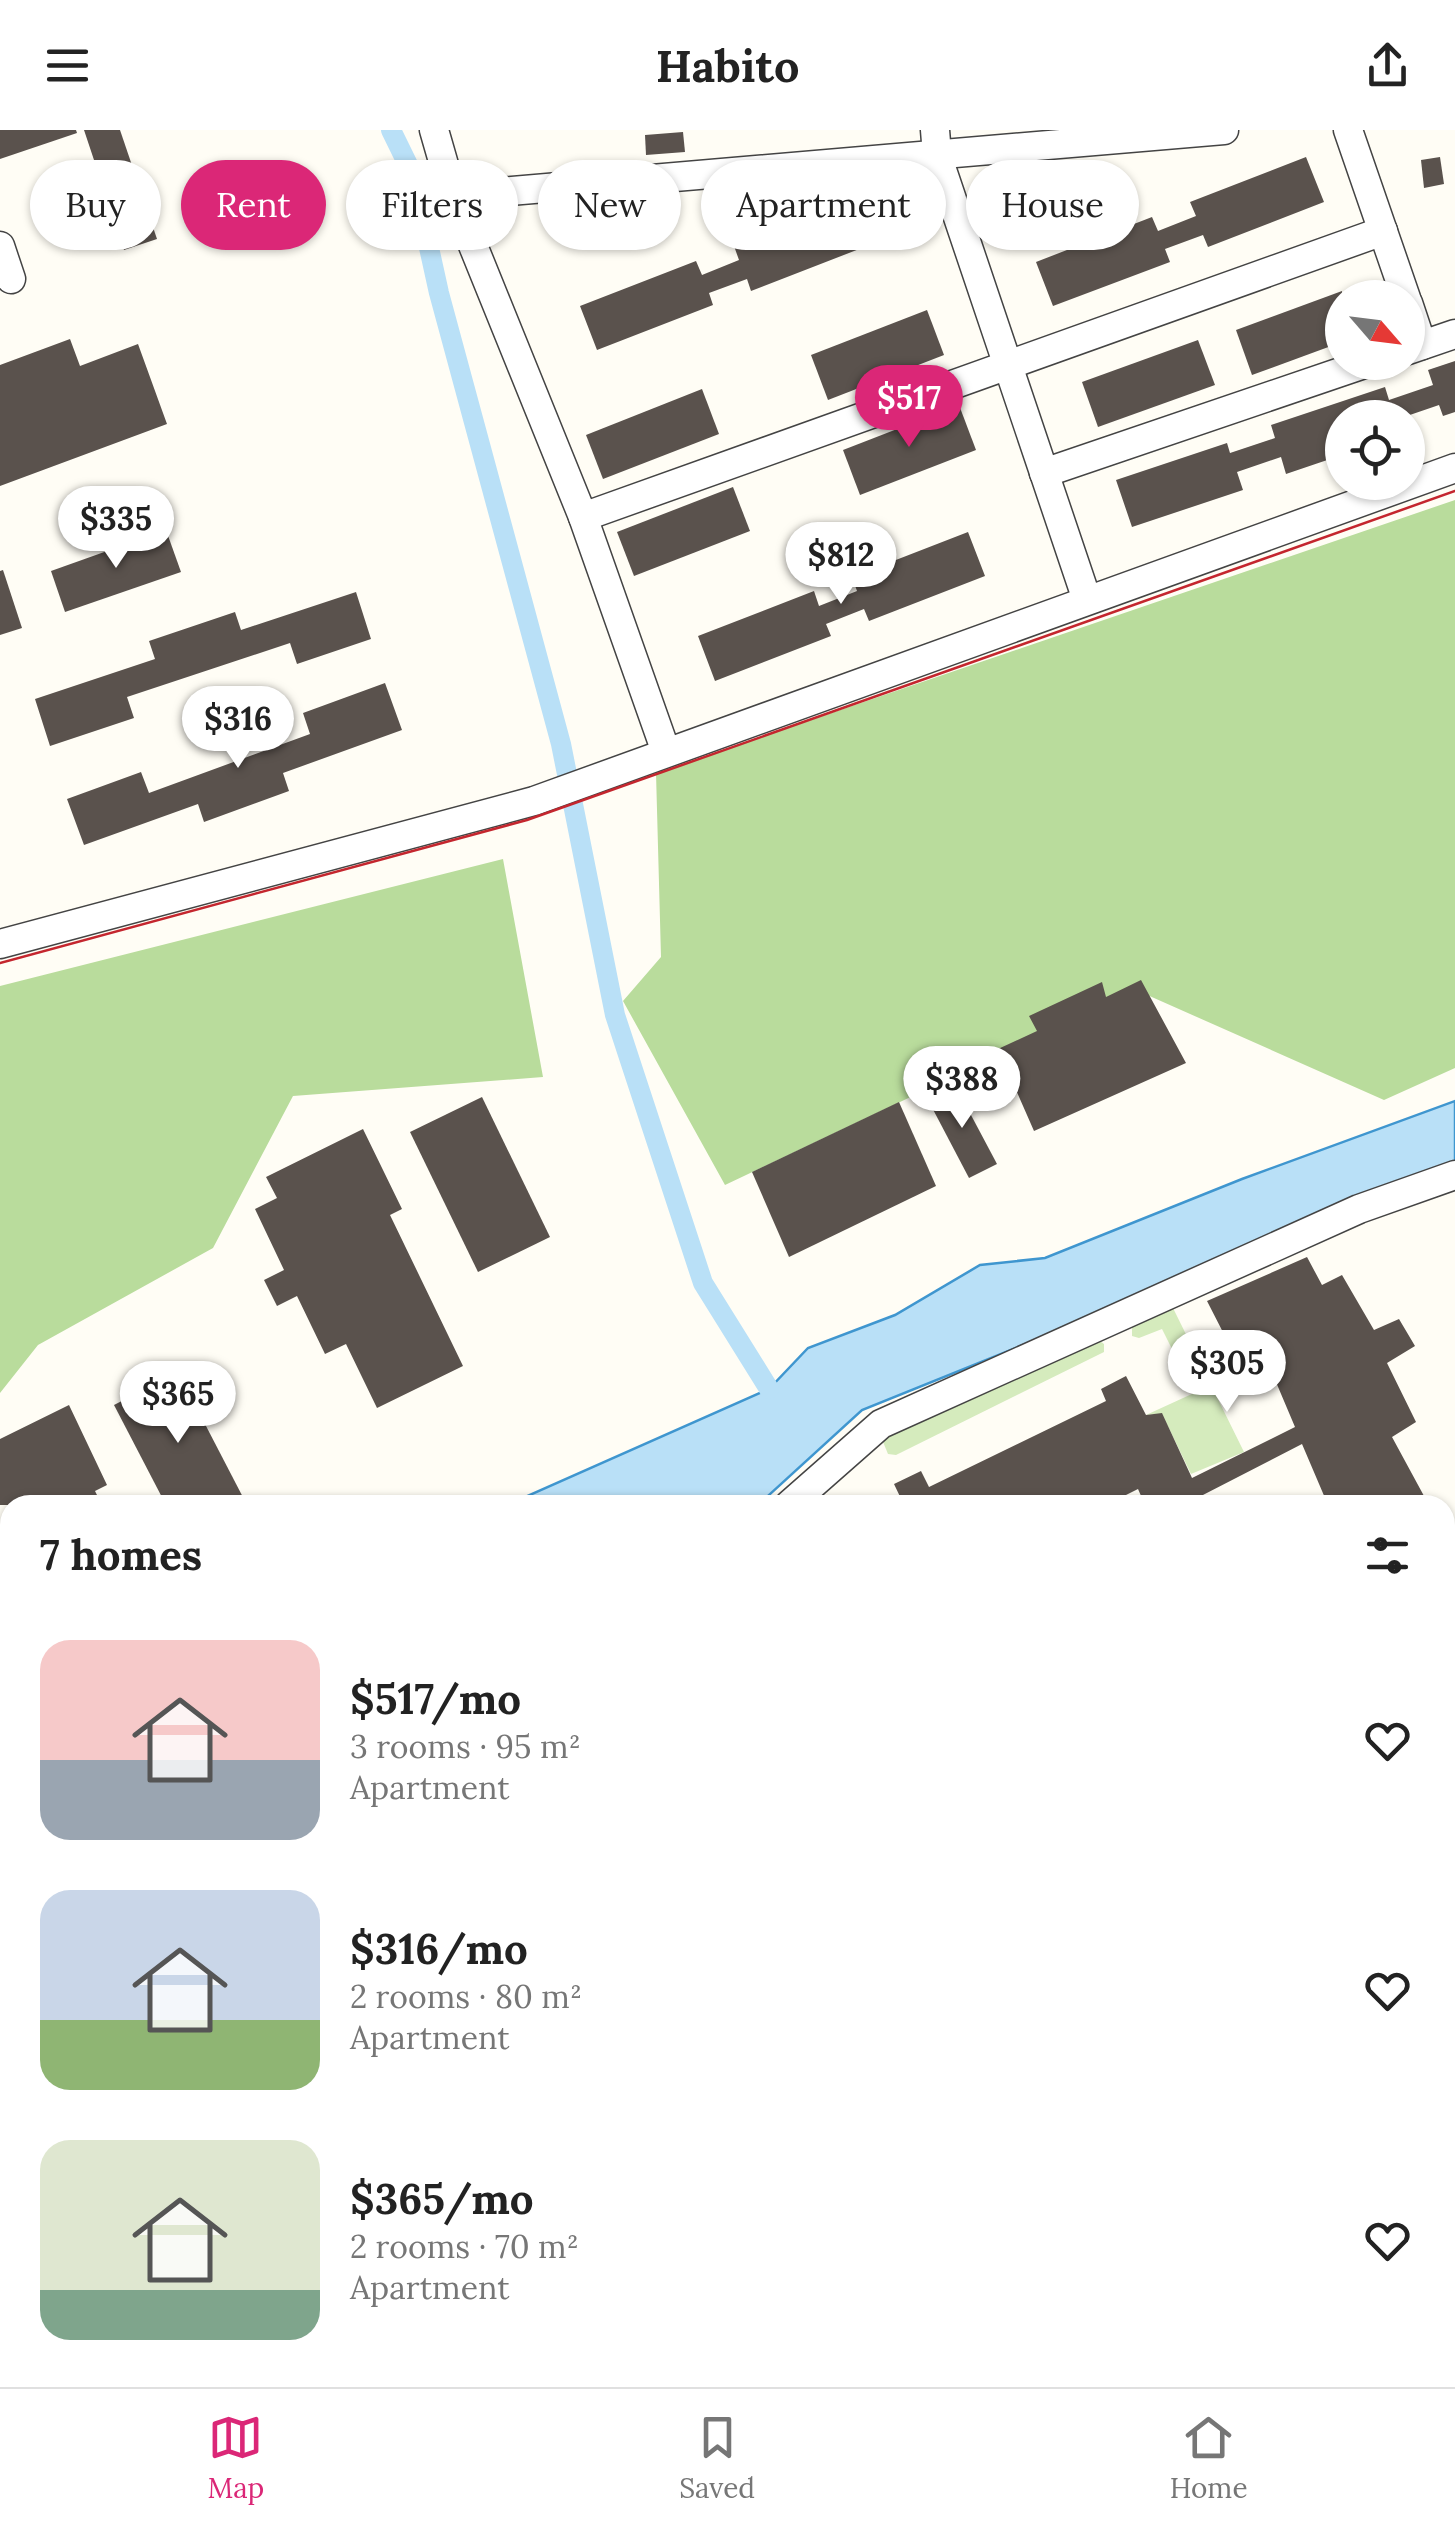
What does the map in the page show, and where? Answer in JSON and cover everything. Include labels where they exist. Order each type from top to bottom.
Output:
[{"type":"street","points":[[434,130],[443,160]]},
{"type":"street","points":[[518,189],[936,142],[1224,130]]},
{"type":"street","points":[[1348,130],[1400,280]]},
{"type":"street","points":[[936,142],[1088,600]]},
{"type":"street","points":[[583,517],[1383,231]]},
{"type":"street","points":[[0,246],[11,279]]},
{"type":"street","points":[[475,250],[583,517],[666,752]]},
{"type":"street","points":[[1425,344],[1455,334]]},
{"type":"street","points":[[1044,473],[1325,377]]},
{"type":"street","points":[[0,944],[534,801],[1455,468]]},
{"type":"street","points":[[800,1495],[881,1424],[1360,1209],[1455,1175]]},
{"type":"green space","points":[[1455,500],[1455,1068],[1384,1100],[1136,990],[725,1185],[623,1001],[661,957],[656,773]]},
{"type":"green space","points":[[503,859],[543,1077],[293,1096],[213,1248],[38,1345],[0,1393],[0,986]]},
{"type":"green space","points":[[1173,1308],[1244,1452],[1191,1474],[1162,1414],[1146,1415],[1194,1393],[1162,1329],[1139,1338],[1132,1336],[1132,1322]]},
{"type":"green space","points":[[1096,1338],[1104,1344],[1104,1352],[896,1455],[888,1454],[881,1437]]},
{"type":"water","points":[[1455,1101],[1455,1171],[862,1410],[769,1495],[530,1495],[769,1389],[808,1348],[895,1315],[980,1265],[1045,1258],[1242,1179]]},
{"type":"building","points":[[0,130],[76,130],[77,133],[0,159]]},
{"type":"building","points":[[84,130],[120,130],[130,160],[94,160]]},
{"type":"building","points":[[683,132],[685,152],[646,155],[645,135]]},
{"type":"building","points":[[1306,157],[1324,202],[1208,247],[1203,235],[1165,249],[1170,262],[1053,306],[1036,262],[1067,250],[1139,250],[1139,222],[1152,217],[1158,231],[1196,216],[1190,202]]},
{"type":"building","points":[[1440,157],[1444,184],[1424,188],[1421,160]]},
{"type":"building","points":[[735,250],[857,250],[751,291],[747,279],[709,293],[713,305],[597,350],[580,306],[696,261],[702,275],[739,260]]},
{"type":"building","points":[[1325,297],[1325,348],[1252,375],[1236,330]]},
{"type":"building","points":[[927,310],[944,355],[828,400],[811,355]]},
{"type":"building","points":[[70,339],[80,366],[138,344],[167,424],[0,486],[0,365]]},
{"type":"building","points":[[1198,340],[1215,385],[1098,427],[1082,382]]},
{"type":"building","points":[[1455,361],[1455,412],[1443,416],[1439,405],[1425,410],[1425,400],[1389,400],[1433,385],[1428,370]]},
{"type":"building","points":[[1385,387],[1389,400],[1346,400]]},
{"type":"building","points":[[702,389],[719,434],[603,479],[586,435]]},
{"type":"building","points":[[959,405],[976,450],[860,495],[843,450]]},
{"type":"building","points":[[1325,407],[1325,461],[1286,474],[1281,457],[1237,472],[1243,490],[1132,527],[1116,480],[1227,443],[1230,453],[1275,438],[1271,425]]},
{"type":"building","points":[[733,487],[750,531],[634,576],[617,532]]},
{"type":"building","points":[[166,530],[181,572],[65,612],[51,571]]},
{"type":"building","points":[[968,532],[985,576],[869,621],[864,609],[826,624],[831,636],[715,681],[698,636],[814,591],[819,606],[857,591],[852,577]]},
{"type":"building","points":[[3,570],[22,628],[0,635],[0,571]]},
{"type":"building","points":[[356,592],[371,639],[297,664],[290,643],[127,697],[134,718],[50,746],[35,699],[155,659],[149,641],[235,612],[241,630]]},
{"type":"building","points":[[385,683],[402,730],[283,773],[289,791],[204,822],[198,804],[84,845],[67,799],[141,772],[149,793],[310,734],[303,713]]},
{"type":"building","points":[[1141,980],[1186,1063],[1034,1131],[998,1049],[1037,1031],[1029,1016],[1102,982],[1106,997]]},
{"type":"building","points":[[954,1083],[997,1164],[969,1178],[927,1098]]},
{"type":"building","points":[[482,1097],[550,1237],[478,1272],[410,1132]]},
{"type":"building","points":[[899,1102],[936,1186],[789,1257],[752,1172]]},
{"type":"building","points":[[363,1129],[402,1209],[390,1215],[463,1366],[377,1408],[346,1344],[325,1354],[297,1296],[277,1306],[264,1280],[284,1270],[255,1209],[277,1198],[266,1177]]},
{"type":"building","points":[[1307,1257],[1322,1285],[1342,1275],[1374,1330],[1399,1319],[1415,1346],[1387,1363],[1416,1422],[1392,1437],[1423,1495],[1324,1495],[1302,1444],[1203,1495],[1141,1495],[1138,1489],[1126,1495],[899,1495],[894,1484],[921,1471],[929,1487],[1106,1401],[1101,1389],[1126,1376],[1146,1415],[1162,1413],[1192,1478],[1295,1427],[1273,1375],[1250,1385],[1207,1301]]},
{"type":"building","points":[[178,1372],[242,1495],[161,1495],[114,1405]]},
{"type":"building","points":[[69,1405],[107,1485],[95,1491],[97,1495],[0,1495],[0,1439]]},
{"type":"waterway","points":[[391,130],[413,175],[439,293],[561,744],[615,1015],[703,1283],[769,1389]]},
{"type":"tram line","points":[[0,963],[527,820],[1455,491]]}]
